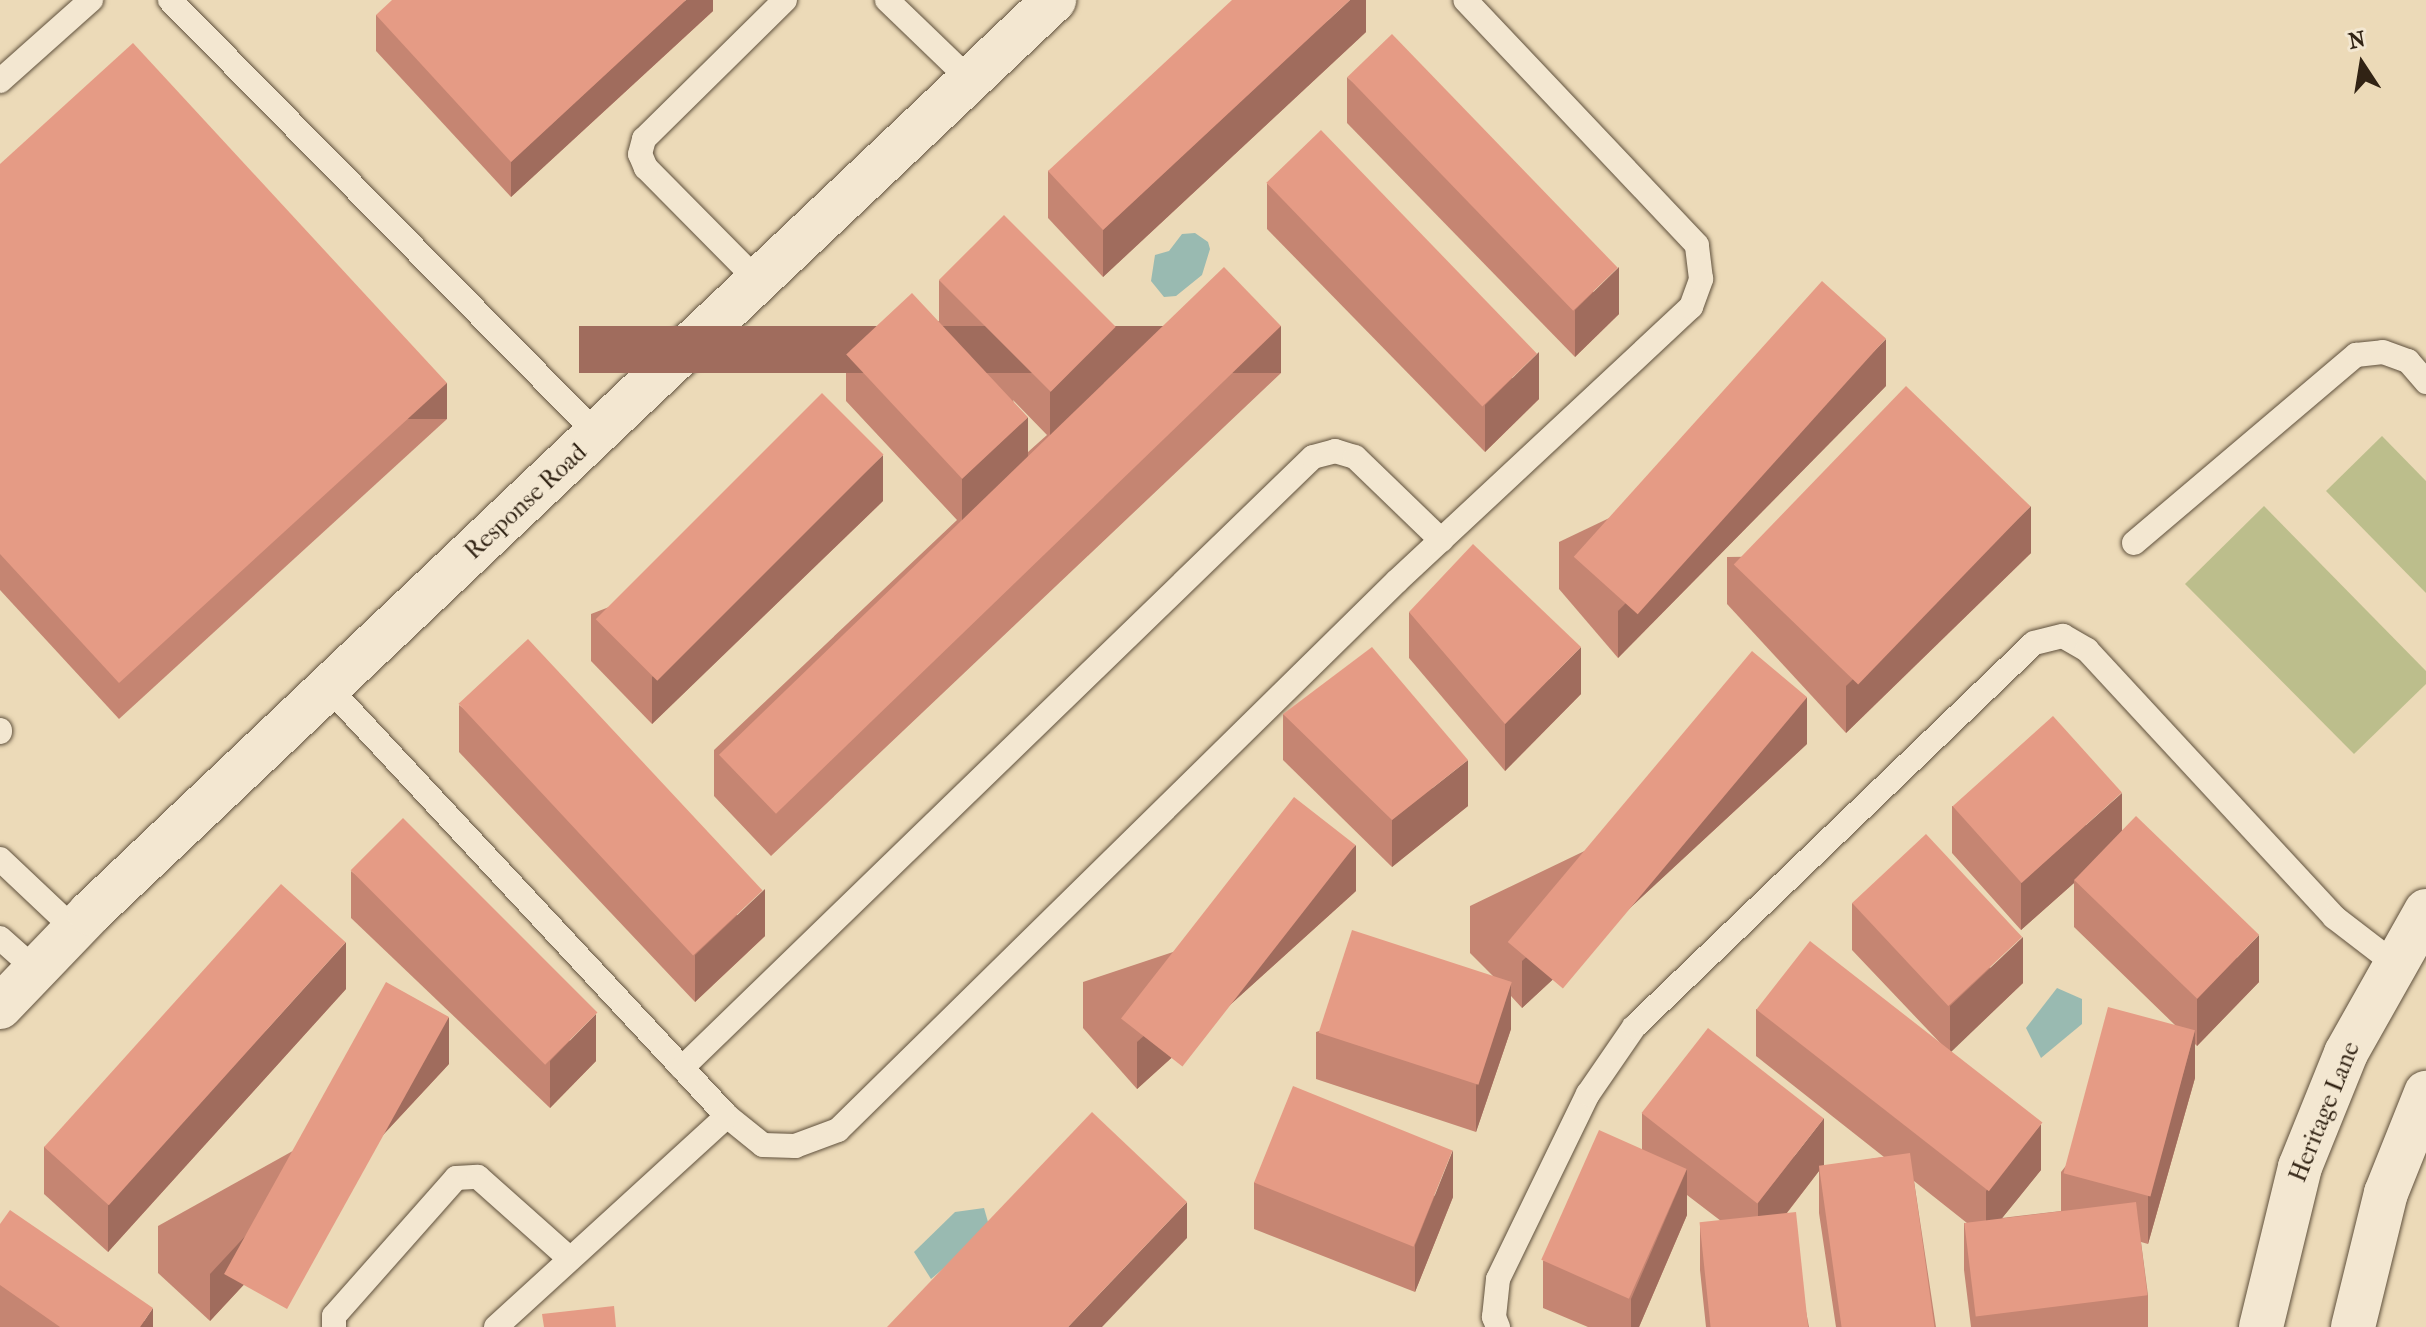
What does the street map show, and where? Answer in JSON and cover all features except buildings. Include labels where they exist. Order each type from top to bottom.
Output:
[{"type":"street","name":"Response Road","points":[[0,1007],[74,929],[1054,0]]},
{"type":"street","name":"Heritage Lane","points":[[2261,1327],[2300,1167],[2346,1053],[2426,911]]},
{"type":"street","points":[[2353,1327],[2386,1193],[2426,1093]]},
{"type":"lane","points":[[0,81],[91,0]]},
{"type":"lane","points":[[170,0],[598,435]]},
{"type":"lane","points":[[759,282],[646,168],[640,154],[644,139],[785,0]]},
{"type":"lane","points":[[887,0],[970,80]]},
{"type":"lane","points":[[328,687],[727,1116],[763,1145],[795,1146],[838,1130],[1441,540],[1691,307],[1701,279],[1697,245],[1465,0]]},
{"type":"lane","points":[[2134,543],[2356,355],[2383,352],[2408,361],[2426,382]]},
{"type":"lane","points":[[682,1068],[1313,457],[1335,451],[1355,457],[1441,540]]},
{"type":"lane","points":[[1498,1327],[1494,1317],[1498,1279],[1588,1094],[1634,1027],[2034,643],[2063,636],[2087,650],[2334,917],[2395,964]]},
{"type":"lane","points":[[0,859],[74,929]]},
{"type":"lane","points":[[0,938],[36,970]]},
{"type":"lane","points":[[496,1327],[727,1116]]},
{"type":"lane","points":[[334,1327],[334,1316],[456,1178],[478,1177],[570,1259]]},
{"type":"green space","points":[[2382,436],[2426,481],[2426,593],[2326,491]]},
{"type":"green space","points":[[2264,506],[2426,671],[2426,684],[2354,754],[2185,584]]},
{"type":"water","points":[[1195,233],[1208,242],[1210,249],[1202,275],[1176,296],[1164,297],[1151,281],[1155,255],[1169,251],[1182,234]]},
{"type":"water","points":[[2057,988],[2082,999],[2082,1024],[2041,1058],[2026,1028]]},
{"type":"water","points":[[984,1208],[990,1229],[931,1279],[914,1252],[955,1212]]}]
